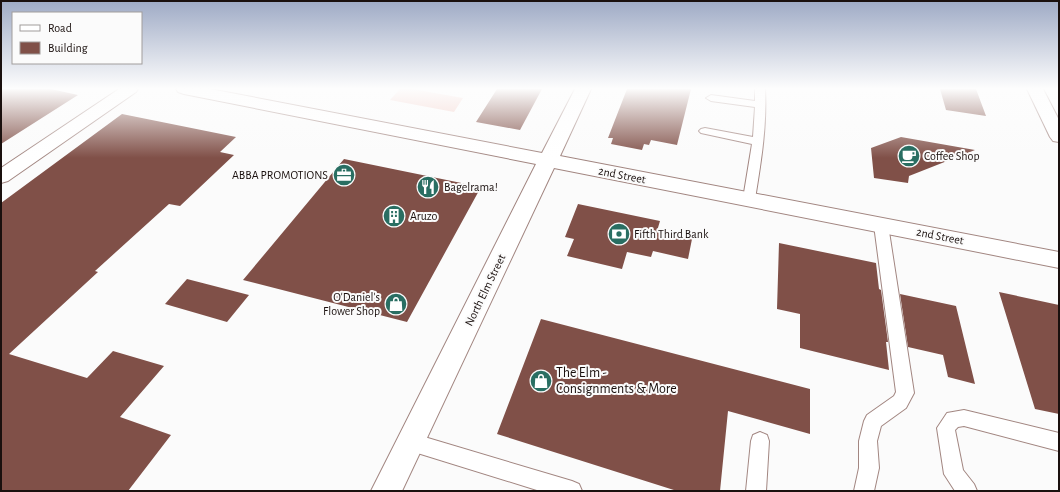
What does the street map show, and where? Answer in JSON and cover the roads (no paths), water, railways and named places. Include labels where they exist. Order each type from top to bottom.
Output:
[{"type":"street","points":[[1,177],[96,112]]},
{"type":"street","name":"2nd Street","points":[[302,112],[1059,260]]},
{"type":"street","name":"North Elm Street","points":[[386,491],[550,160],[572,112]]},
{"type":"street","points":[[1046,112],[1059,137]]},
{"type":"lane","points":[[749,199],[758,142],[760,112]]},
{"type":"lane","points":[[705,131],[758,142]]},
{"type":"lane","points":[[864,491],[869,468],[868,441],[873,421],[900,402],[905,393],[881,225]]},
{"type":"lane","points":[[967,491],[954,474],[946,428],[954,419],[964,418],[1059,442]]},
{"type":"lane","points":[[756,491],[760,441]]},
{"type":"lane","points":[[411,442],[572,491]]},
{"type":"place","name":"Coffee Shop","points":[[909,156]]},
{"type":"place","name":"ABBA PROMOTIONS","points":[[344,175]]},
{"type":"place","name":"Bagelrama!","points":[[428,187]]},
{"type":"place","name":"Aruzo","points":[[394,216]]},
{"type":"place","name":"Fifth Third Bank","points":[[619,234]]},
{"type":"place","name":"O'Daniel's Flower Shop","points":[[396,304]]},
{"type":"place","name":"The Elm - Consignments & More","points":[[541,381]]}]
